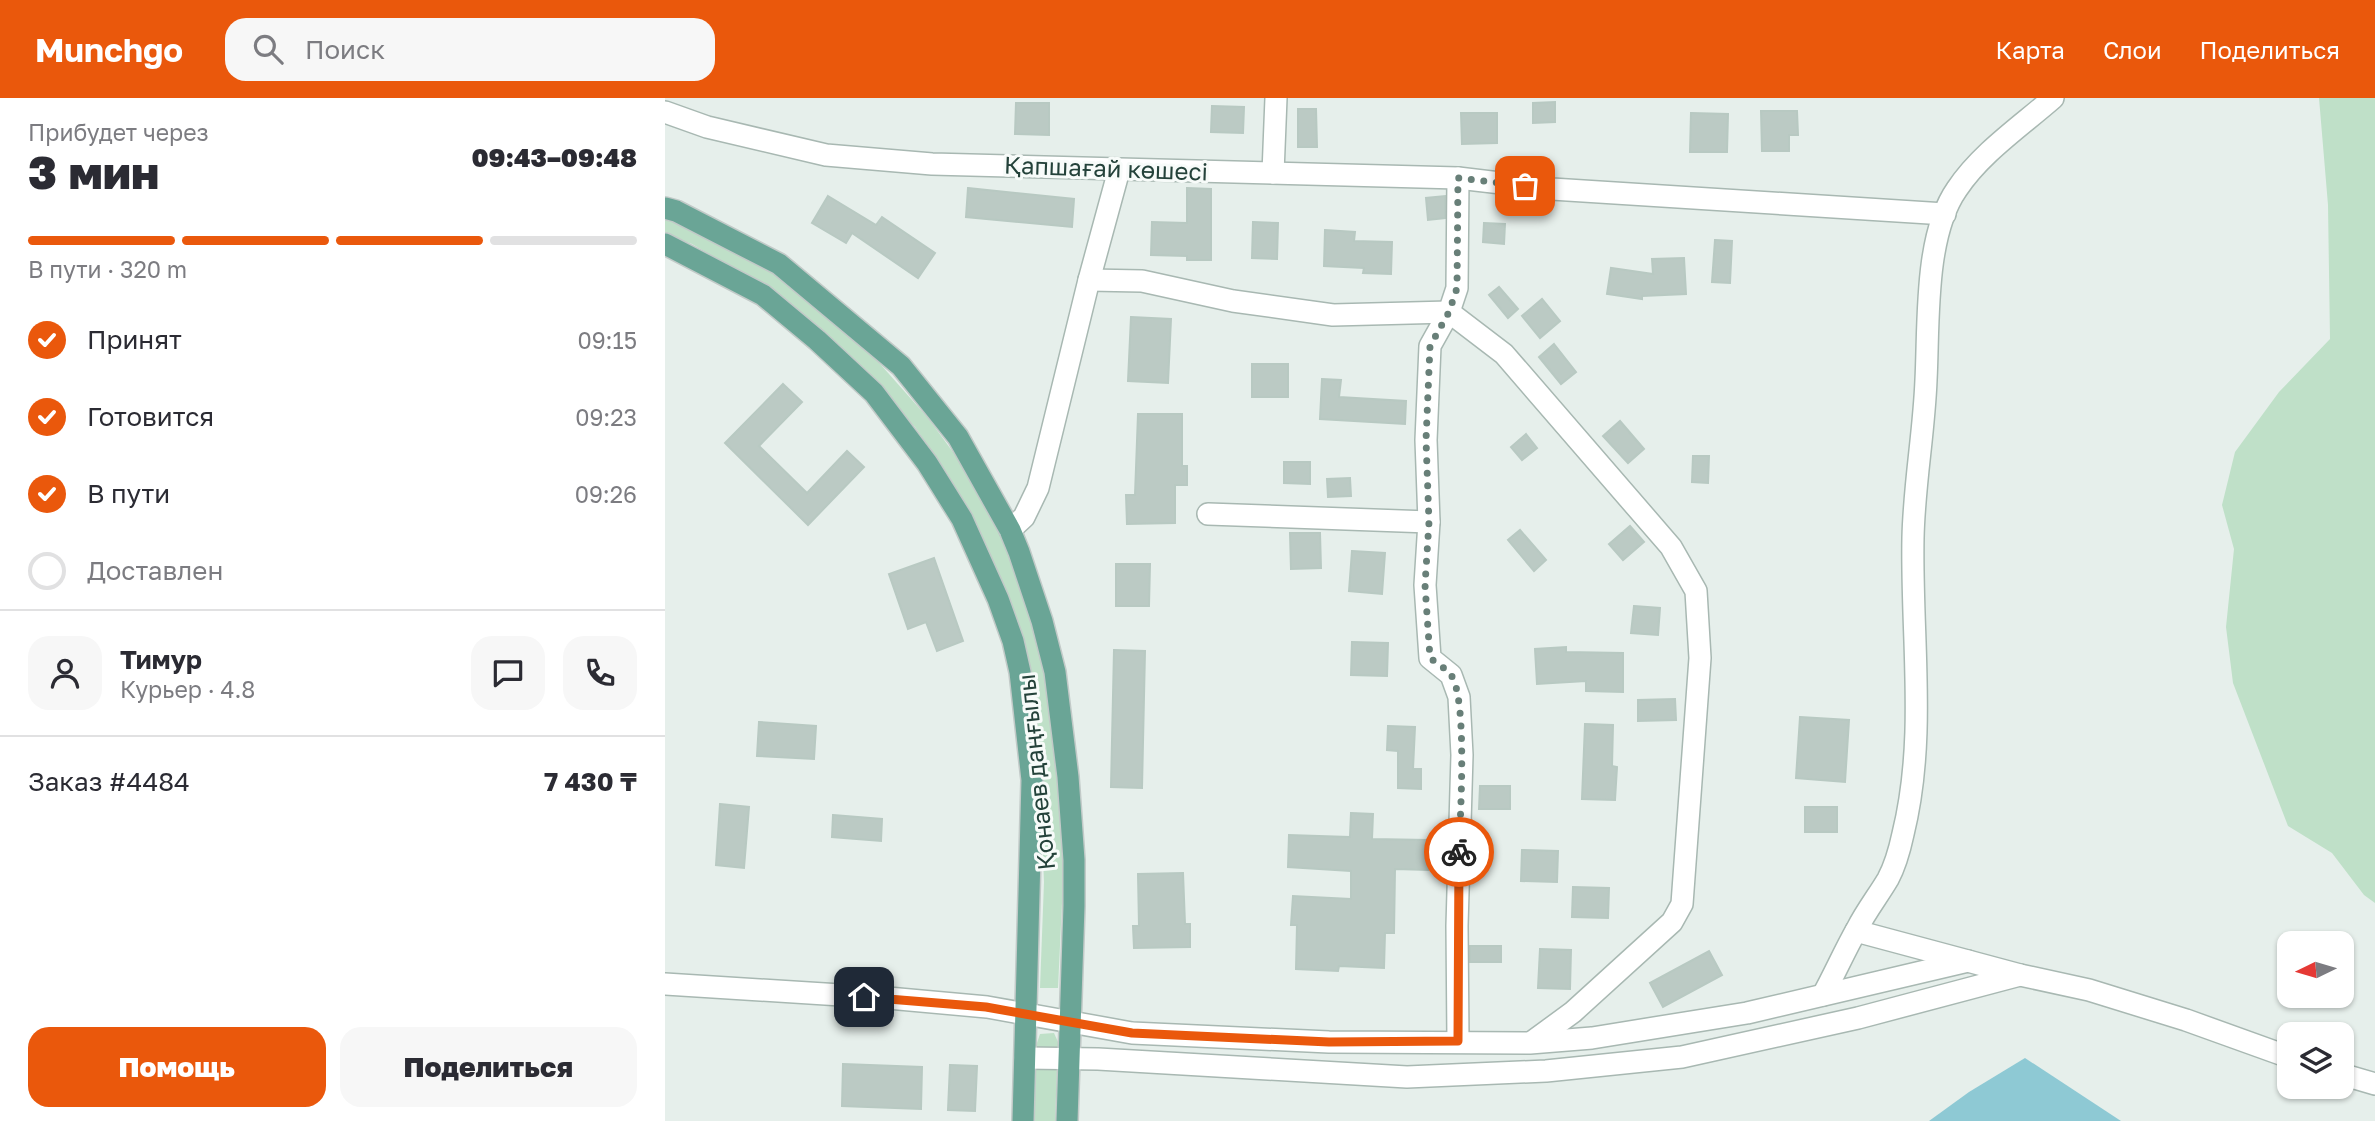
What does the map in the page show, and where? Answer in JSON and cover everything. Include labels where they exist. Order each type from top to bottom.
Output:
[{"type":"main road","name":"Қонаев даңғылы","points":[[665,208],[676,211],[779,264],[901,366],[958,437],[1010,530],[1042,621],[1055,672],[1063,721],[1074,860],[1067,1121]]},
{"type":"main road","name":"Қонаев даңғылы","points":[[665,244],[763,295],[874,393],[927,463],[962,519],[998,599],[1013,641],[1020,672],[1033,780],[1023,1121]]},
{"type":"street","points":[[1273,173],[1276,98]]},
{"type":"street","points":[[1823,995],[1856,930],[1889,878],[1903,834],[1916,754],[1913,540],[1926,382],[1928,301],[1935,251],[1945,214],[1956,189],[2053,98]]},
{"type":"street","name":"Қапшағай көшесі","points":[[665,112],[707,127],[826,155],[932,164],[1458,178],[1552,189],[1945,214]]},
{"type":"street","points":[[1010,530],[1024,517],[1038,488],[1119,170]]},
{"type":"street","points":[[1458,178],[1457,288],[1449,312],[1430,346],[1426,440],[1429,522],[1425,585],[1430,658],[1451,676],[1459,697],[1462,755],[1457,926],[1458,1041]]},
{"type":"street","points":[[1089,280],[1142,281],[1233,302],[1333,315],[1449,312],[1504,354],[1671,547],[1696,591],[1700,658],[1682,905],[1672,922],[1573,1012],[1530,1043]]},
{"type":"street","points":[[1208,514],[1429,522]]},
{"type":"street","points":[[1856,930],[2020,975],[2089,990],[2186,1020],[2277,1053]]},
{"type":"street","points":[[665,984],[986,1007],[1132,1033],[1329,1042],[1530,1043],[1592,1038],[1712,1019],[1968,961]]},
{"type":"street","points":[[1025,1058],[1407,1077],[1546,1071],[1682,1057],[1858,1018],[2020,975]]},
{"type":"street","points":[[2354,1078],[2375,1084]]},
{"type":"green space","points":[[2319,98],[2375,98],[2375,903],[2364,895],[2332,853],[2288,826],[2233,683],[2226,627],[2234,549],[2222,505],[2235,452],[2279,392],[2330,339],[2328,205]]},
{"type":"green space","points":[[665,217],[701,230],[771,272],[858,339],[928,418],[961,463],[993,518],[1010,554],[1034,623],[1055,716],[1064,861],[1058,988],[1040,988],[1044,882],[1040,786],[977,527],[947,473],[915,427],[846,353],[765,287],[692,244],[665,234]]},
{"type":"green space","points":[[1054,1033],[1058,1042],[1055,1121],[1034,1121],[1037,1043],[1040,1034]]},
{"type":"water","points":[[2025,1058],[2121,1121],[1929,1121],[1969,1092]]},
{"type":"building","points":[[1555,102],[1555,122],[1533,123],[1533,103]]},
{"type":"building","points":[[1016,103],[1049,103],[1049,135],[1015,134]]},
{"type":"building","points":[[1212,106],[1244,107],[1243,133],[1211,132]]},
{"type":"building","points":[[1298,109],[1316,109],[1317,147],[1298,147]]},
{"type":"building","points":[[1761,111],[1797,111],[1798,135],[1789,135],[1789,151],[1762,151]]},
{"type":"building","points":[[1461,113],[1497,113],[1497,143],[1462,144]]},
{"type":"building","points":[[1691,113],[1728,114],[1727,152],[1690,152]]},
{"type":"building","points":[[968,188],[1074,199],[1072,227],[966,217]]},
{"type":"building","points":[[1187,188],[1211,189],[1211,260],[1151,255],[1152,222],[1187,223]]},
{"type":"building","points":[[828,196],[876,225],[882,217],[935,253],[918,278],[852,233],[846,243],[812,223]]},
{"type":"building","points":[[1445,196],[1445,218],[1428,220],[1426,198]]},
{"type":"building","points":[[1253,222],[1278,223],[1277,259],[1252,258]]},
{"type":"building","points":[[1484,223],[1505,224],[1504,244],[1483,242]]},
{"type":"building","points":[[1325,230],[1355,232],[1354,241],[1392,242],[1391,274],[1363,273],[1364,268],[1324,266]]},
{"type":"building","points":[[1715,240],[1732,241],[1730,283],[1712,282]]},
{"type":"building","points":[[1684,258],[1686,294],[1642,296],[1642,299],[1607,294],[1611,268],[1653,274],[1652,259]]},
{"type":"building","points":[[1499,287],[1518,309],[1508,318],[1489,295]]},
{"type":"building","points":[[1542,299],[1560,321],[1540,338],[1522,316]]},
{"type":"building","points":[[1131,317],[1171,319],[1168,383],[1128,381]]},
{"type":"building","points":[[1554,344],[1576,372],[1561,384],[1539,357]]},
{"type":"building","points":[[1252,364],[1288,364],[1288,397],[1252,397]]},
{"type":"building","points":[[1322,379],[1341,380],[1339,397],[1406,401],[1405,424],[1320,419]]},
{"type":"building","points":[[783,384],[802,402],[759,446],[807,493],[847,451],[864,467],[808,525],[725,443]]},
{"type":"building","points":[[1138,414],[1182,414],[1182,466],[1187,466],[1187,485],[1175,485],[1175,523],[1127,524],[1126,495],[1135,495]]},
{"type":"building","points":[[1620,421],[1644,449],[1628,463],[1603,436]]},
{"type":"building","points":[[1526,434],[1537,448],[1522,460],[1511,447]]},
{"type":"building","points":[[1693,456],[1709,456],[1708,483],[1692,482]]},
{"type":"building","points":[[1284,462],[1310,462],[1310,484],[1284,483]]},
{"type":"building","points":[[1350,478],[1351,496],[1328,497],[1327,479]]},
{"type":"building","points":[[1630,526],[1644,542],[1623,560],[1609,544]]},
{"type":"building","points":[[1520,530],[1546,560],[1534,571],[1508,540]]},
{"type":"building","points":[[1290,533],[1320,533],[1321,568],[1291,569]]},
{"type":"building","points":[[1352,551],[1385,553],[1382,594],[1349,591]]},
{"type":"building","points":[[934,558],[963,641],[937,651],[926,622],[908,629],[889,574]]},
{"type":"building","points":[[1116,564],[1150,564],[1149,606],[1116,606]]},
{"type":"building","points":[[1634,606],[1660,608],[1658,635],[1631,633]]},
{"type":"building","points":[[1352,642],[1388,643],[1387,676],[1351,675]]},
{"type":"building","points":[[1566,647],[1566,652],[1623,653],[1623,692],[1586,691],[1586,681],[1537,684],[1535,649]]},
{"type":"building","points":[[1114,650],[1145,651],[1142,788],[1111,787]]},
{"type":"building","points":[[1675,699],[1676,720],[1638,721],[1638,700]]},
{"type":"building","points":[[1800,717],[1849,720],[1845,782],[1796,778]]},
{"type":"building","points":[[759,722],[816,726],[814,759],[757,756]]},
{"type":"building","points":[[1585,724],[1613,725],[1612,766],[1617,767],[1615,800],[1582,799]]},
{"type":"building","points":[[1388,726],[1415,727],[1413,769],[1421,769],[1421,789],[1398,788],[1398,751],[1387,750]]},
{"type":"building","points":[[1480,786],[1510,786],[1510,809],[1479,809]]},
{"type":"building","points":[[720,804],[749,807],[744,868],[716,865]]},
{"type":"building","points":[[1805,807],[1837,807],[1837,832],[1805,832]]},
{"type":"building","points":[[1351,813],[1373,814],[1372,839],[1428,840],[1428,870],[1395,869],[1394,933],[1385,933],[1384,968],[1339,966],[1338,971],[1296,969],[1297,925],[1291,925],[1293,896],[1351,899],[1351,871],[1288,867],[1289,835],[1350,837]]},
{"type":"building","points":[[833,815],[882,819],[881,841],[832,837]]},
{"type":"building","points":[[1522,850],[1558,851],[1557,882],[1521,881]]},
{"type":"building","points":[[1183,873],[1185,924],[1190,924],[1190,947],[1134,948],[1133,926],[1139,926],[1138,874]]},
{"type":"building","points":[[1573,887],[1609,888],[1608,918],[1572,917]]},
{"type":"building","points":[[1470,946],[1501,946],[1501,962],[1470,962]]},
{"type":"building","points":[[1540,949],[1571,950],[1570,989],[1538,988]]},
{"type":"building","points":[[1709,951],[1722,975],[1663,1007],[1650,983]]},
{"type":"building","points":[[843,1064],[922,1067],[921,1109],[842,1106]]},
{"type":"building","points":[[950,1065],[977,1066],[975,1111],[948,1110]]},
{"type":"way so far","points":[[1459,852],[1462,755],[1459,697],[1451,676],[1430,658],[1425,585],[1429,522],[1426,440],[1430,346],[1449,312],[1457,288],[1458,178],[1525,186]]},
{"type":"route","points":[[864,997],[986,1007],[1132,1033],[1329,1042],[1458,1041],[1459,852]]}]
